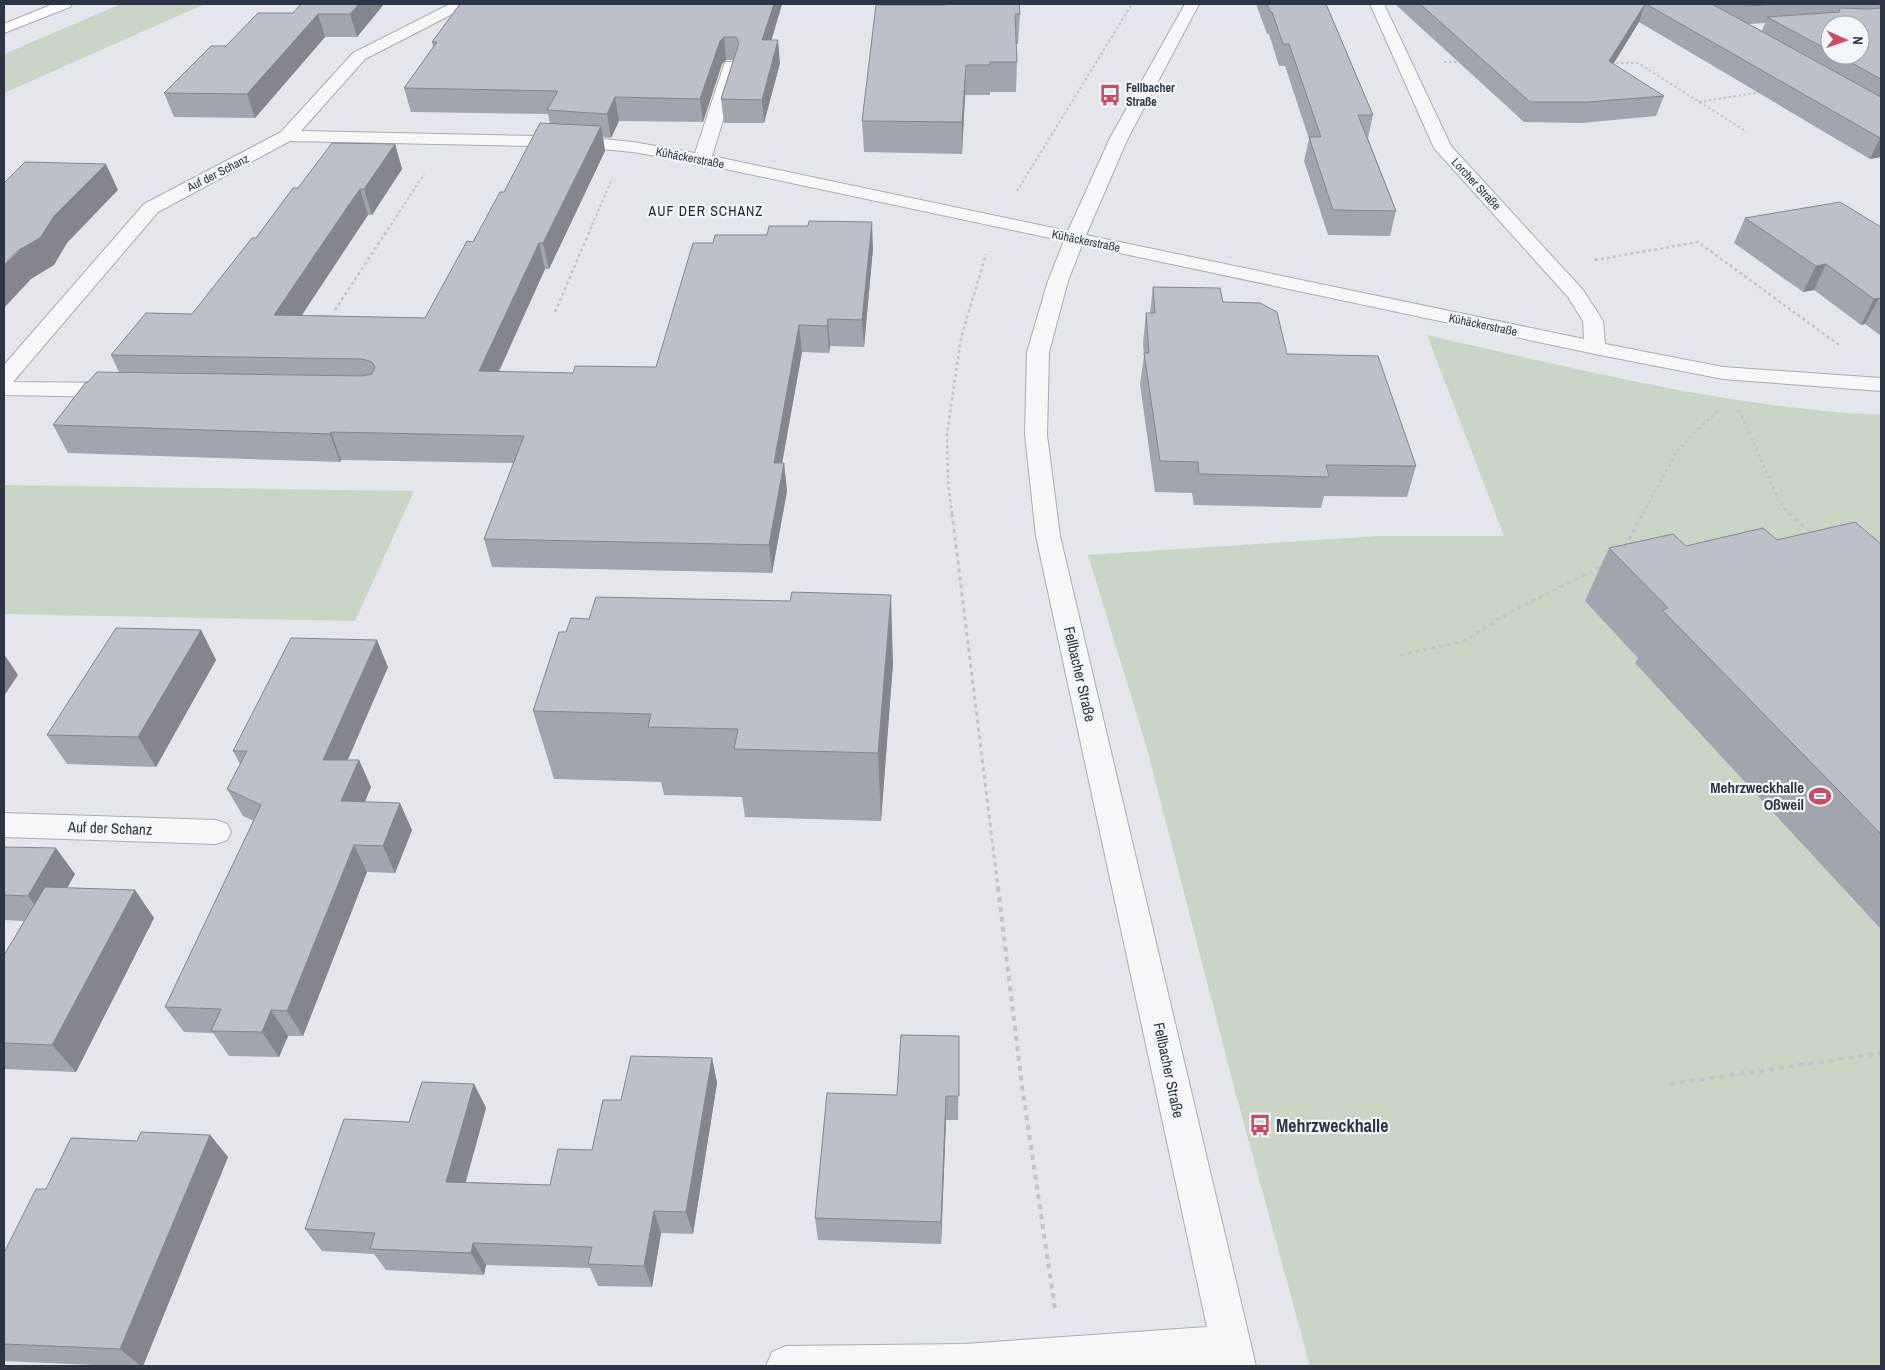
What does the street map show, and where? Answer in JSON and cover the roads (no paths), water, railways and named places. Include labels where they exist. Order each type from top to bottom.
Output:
[{"type":"main road","points":[[4,29],[65,4]]},
{"type":"street","name":"Auf der Schanz","points":[[4,378],[151,208],[287,136],[359,56],[462,4]]},
{"type":"street","name":"Fellbacher Straße","points":[[1192,4],[1119,138],[1091,198],[1058,281],[1038,352],[1036,435],[1048,536],[1236,1359]]},
{"type":"street","name":"Lorcher Straße","points":[[1376,4],[1443,148],[1576,294],[1593,321],[1595,348]]},
{"type":"street","points":[[702,159],[732,66]]},
{"type":"street","name":"Kühäckerstraße","points":[[287,136],[582,142],[626,146],[702,159],[1595,348],[1723,373],[1881,384]]},
{"type":"street","points":[[4,388],[133,390]]},
{"type":"street","name":"Auf der Schanz","points":[[4,825],[216,832]]},
{"type":"street","points":[[786,1366],[964,1364],[1062,1357],[1236,1359]]},
{"type":"place","name":"Fellbacher Straße","points":[[1110,95]]},
{"type":"place","name":"Mehrzweckhalle Oßweil","points":[[1820,796]]},
{"type":"place","name":"Mehrzweckhalle","points":[[1260,1125]]},
{"type":"district","name":"AUF DER SCHANZ","points":[[706,211]]}]
